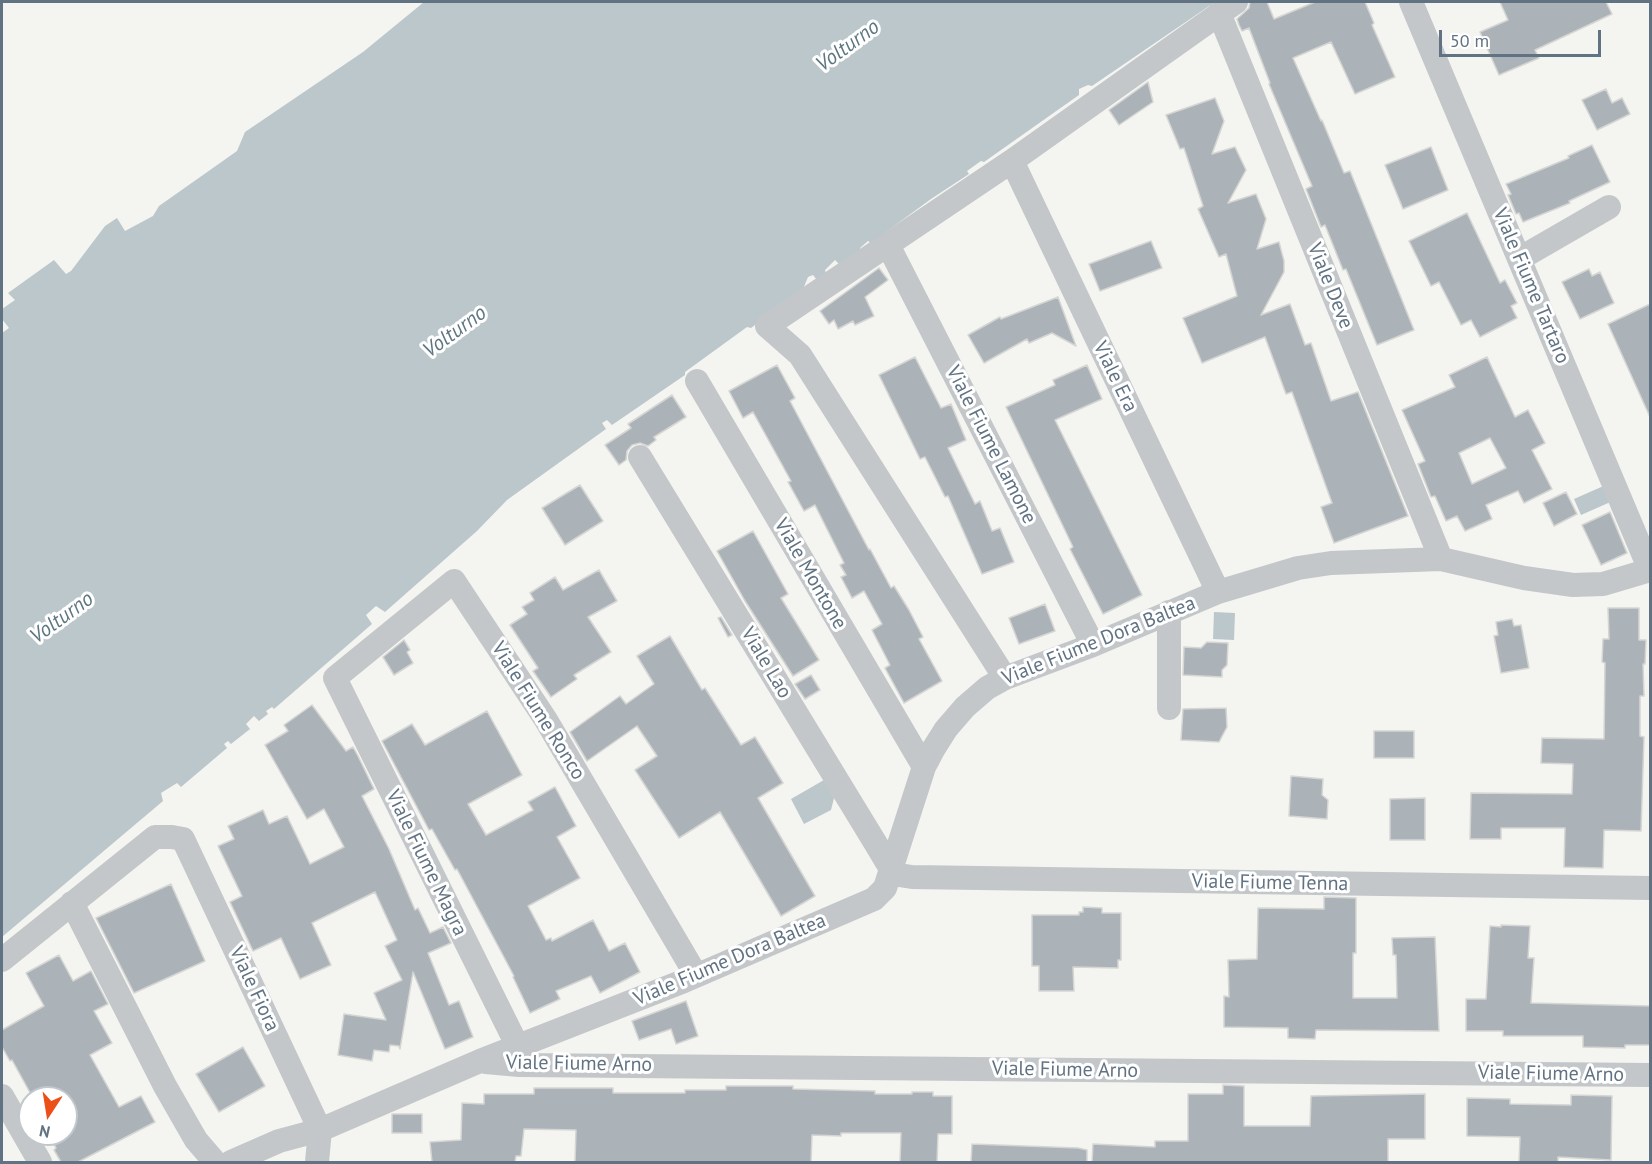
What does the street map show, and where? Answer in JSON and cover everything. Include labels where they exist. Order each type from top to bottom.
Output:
[{"type":"street","name":"Viale Fiume Tartaro","points":[[1411,2],[1650,570]]},
{"type":"street","points":[[1005,678],[800,355],[767,326],[1012,161],[1227,7]]},
{"type":"street","name":"Viale Deve","points":[[1227,7],[1442,559]]},
{"type":"street","name":"Viale Era","points":[[1012,161],[1218,592]]},
{"type":"street","points":[[1519,259],[1609,207]]},
{"type":"street","name":"Viale Fiume Lamone","points":[[888,244],[1093,645]]},
{"type":"street","name":"Viale Montone","points":[[697,381],[924,767]]},
{"type":"street","name":"Viale Lao","points":[[640,457],[891,869]]},
{"type":"street","name":"Viale Fiume Dora Baltea","points":[[231,1162],[279,1142],[320,1130],[480,1061],[696,975],[874,899],[885,888],[924,767],[946,729],[965,707],[987,688],[1005,678],[1093,645],[1218,592],[1298,568],[1331,563],[1442,559],[1524,578],[1573,585],[1603,584],[1650,570]]},
{"type":"street","name":"Viale Fiume Ronco","points":[[335,678],[454,581],[546,720],[696,975]]},
{"type":"street","points":[[1169,612],[1169,708]]},
{"type":"street","name":"Viale Fiume Magra","points":[[335,678],[518,1047]]},
{"type":"street","name":"Viale Fiora","points":[[72,903],[155,837],[183,839],[320,1130]]},
{"type":"street","name":"Viale Fiume Tenna","points":[[891,869],[899,875],[912,877],[1650,888]]},
{"type":"street","points":[[2,960],[72,903],[165,1086],[196,1140],[215,1162]]},
{"type":"street","name":"Viale Fiume Arno","points":[[480,1061],[531,1065],[1650,1075]]},
{"type":"street","points":[[2,1096],[40,1162]]},
{"type":"street","points":[[317,1162],[320,1130]]},
{"type":"water","name":"Volturno","points":[[424,2],[1215,2],[1092,86],[1088,85],[1079,89],[1079,95],[984,162],[981,161],[967,171],[969,174],[871,243],[868,241],[860,248],[861,251],[840,265],[835,260],[825,270],[826,274],[817,280],[813,275],[808,277],[803,289],[751,328],[747,327],[685,372],[685,375],[612,425],[607,420],[602,423],[606,429],[507,500],[477,531],[385,612],[376,606],[366,615],[372,624],[274,709],[272,707],[266,711],[268,714],[259,721],[254,716],[246,724],[250,729],[231,744],[228,741],[224,744],[227,748],[181,787],[177,783],[161,793],[163,801],[2,937],[2,333],[9,328],[2,319],[2,309],[15,300],[8,293],[54,260],[66,274],[71,271],[105,226],[117,218],[125,231],[153,216],[159,206],[237,151],[245,132],[363,52]]},
{"type":"water","points":[[1608,484],[1615,500],[1581,515],[1574,499]]},
{"type":"water","points":[[1214,612],[1235,613],[1234,640],[1213,639]]},
{"type":"water","points":[[824,780],[834,798],[831,810],[804,824],[791,799]]},
{"type":"building","points":[[1250,2],[1267,2],[1274,19],[1315,2],[1365,2],[1374,23],[1372,25],[1395,77],[1355,94],[1331,42],[1293,58],[1344,173],[1350,171],[1414,330],[1377,345],[1346,269],[1343,270],[1325,225],[1321,227],[1306,189],[1312,186],[1269,84],[1249,28],[1242,31],[1239,25],[1237,19],[1249,8]]},
{"type":"building","points":[[1500,2],[1606,2],[1612,14],[1535,50],[1539,58],[1499,75],[1480,32],[1508,20]]},
{"type":"building","points":[[1148,82],[1153,102],[1119,125],[1109,110]]},
{"type":"building","points":[[1606,89],[1612,103],[1622,98],[1630,114],[1597,130],[1582,100]]},
{"type":"building","points":[[1215,98],[1224,121],[1212,154],[1235,147],[1246,170],[1228,203],[1256,194],[1266,219],[1257,249],[1279,242],[1284,261],[1284,272],[1261,315],[1290,304],[1305,345],[1311,343],[1331,401],[1358,392],[1408,516],[1334,543],[1321,507],[1332,503],[1292,392],[1286,394],[1265,337],[1202,363],[1183,318],[1237,296],[1226,254],[1219,257],[1198,209],[1203,206],[1184,148],[1180,149],[1166,115]]},
{"type":"building","points":[[1592,145],[1610,182],[1569,201],[1570,203],[1523,222],[1519,213],[1516,214],[1506,184],[1569,158],[1568,156]]},
{"type":"building","points":[[1431,147],[1448,190],[1403,209],[1385,165]]},
{"type":"building","points":[[1467,213],[1500,283],[1505,280],[1517,303],[1511,306],[1517,318],[1480,337],[1471,320],[1461,325],[1439,282],[1431,286],[1409,241]]},
{"type":"building","points":[[1151,241],[1162,268],[1100,291],[1089,264]]},
{"type":"building","points":[[879,268],[888,280],[865,297],[874,316],[855,325],[853,321],[838,329],[834,320],[829,324],[820,311]]},
{"type":"building","points":[[1589,269],[1592,276],[1600,272],[1614,303],[1580,319],[1562,282]]},
{"type":"building","points":[[1058,297],[1076,346],[1052,333],[1029,343],[1027,339],[984,363],[968,335],[1000,317],[1001,319]]},
{"type":"building","points":[[1650,304],[1650,417],[1608,324]]},
{"type":"building","points":[[915,357],[941,408],[951,404],[966,440],[948,448],[975,504],[980,501],[992,531],[1000,528],[1014,562],[982,574],[948,496],[945,497],[925,457],[920,459],[879,375]]},
{"type":"building","points":[[1487,357],[1515,417],[1528,410],[1545,443],[1532,450],[1552,489],[1524,503],[1518,491],[1486,505],[1492,519],[1465,531],[1457,516],[1446,521],[1435,496],[1431,497],[1418,464],[1425,461],[1402,410],[1455,387],[1449,375]],"holes":[[[1490,438],[1506,468],[1472,484],[1459,453]]]},
{"type":"building","points":[[777,365],[795,398],[790,401],[869,550],[891,588],[894,586],[909,610],[923,637],[919,639],[942,681],[904,703],[885,668],[890,665],[872,630],[882,624],[864,591],[852,598],[841,577],[846,575],[840,565],[844,563],[815,505],[804,511],[788,482],[791,481],[753,412],[743,418],[729,391]]},
{"type":"building","points":[[1087,365],[1102,399],[1055,420],[1142,595],[1103,614],[1070,549],[1073,547],[1006,407],[1055,385],[1053,380]]},
{"type":"building","points":[[672,395],[686,417],[654,437],[656,440],[648,446],[640,443],[632,445],[627,451],[626,460],[619,465],[605,445],[631,428],[628,424]]},
{"type":"building","points":[[580,485],[603,521],[565,545],[542,508]]},
{"type":"building","points":[[1566,492],[1577,514],[1554,526],[1543,503]]},
{"type":"building","points":[[1610,512],[1627,553],[1601,565],[1582,525]]},
{"type":"building","points":[[753,531],[788,594],[781,598],[819,660],[793,676],[745,601],[717,551]]},
{"type":"building","points":[[599,570],[617,601],[588,617],[611,652],[574,675],[577,679],[551,697],[533,671],[538,668],[510,625],[527,614],[522,607],[534,600],[530,593],[555,577],[563,590]]},
{"type":"building","points":[[1045,604],[1055,631],[1019,644],[1009,618]]},
{"type":"building","points":[[1608,608],[1639,608],[1639,640],[1646,640],[1645,664],[1643,664],[1644,696],[1640,696],[1640,736],[1644,737],[1641,831],[1604,830],[1603,868],[1564,867],[1565,828],[1501,828],[1501,839],[1470,839],[1471,793],[1572,794],[1573,764],[1541,763],[1542,738],[1604,739],[1605,663],[1602,662],[1603,639],[1609,639]]},
{"type":"building","points":[[721,617],[732,635],[728,637],[718,618]]},
{"type":"building","points":[[1512,619],[1514,626],[1521,625],[1529,668],[1501,673],[1494,636],[1498,635],[1496,622]]},
{"type":"building","points":[[670,636],[702,690],[705,688],[741,745],[755,737],[783,783],[758,798],[815,896],[781,916],[720,812],[679,838],[635,770],[657,756],[637,726],[587,761],[570,732],[620,696],[626,704],[654,684],[637,656]]},
{"type":"building","points":[[404,640],[410,650],[407,652],[413,663],[394,675],[383,657]]},
{"type":"building","points":[[1207,642],[1228,643],[1227,665],[1222,670],[1222,677],[1183,675],[1184,647],[1201,648]]},
{"type":"building","points":[[811,675],[820,690],[805,699],[795,684]]},
{"type":"building","points":[[312,705],[346,751],[353,747],[358,756],[374,789],[362,796],[389,849],[415,910],[418,908],[430,933],[443,927],[451,943],[428,953],[449,1005],[459,1001],[473,1037],[445,1049],[413,972],[400,1049],[399,1046],[390,1045],[389,1052],[374,1050],[372,1061],[338,1055],[344,1014],[386,1020],[374,993],[402,980],[385,946],[397,940],[375,892],[312,923],[331,965],[300,979],[281,938],[253,951],[230,902],[242,896],[218,846],[234,839],[228,826],[263,810],[269,824],[287,816],[310,864],[344,847],[324,809],[307,819],[265,745],[288,731],[284,725]]},
{"type":"building","points":[[1226,708],[1227,727],[1219,742],[1181,740],[1183,709]]},
{"type":"building","points":[[487,711],[522,775],[468,804],[486,835],[533,810],[528,802],[555,787],[576,826],[557,837],[580,878],[528,906],[546,940],[551,938],[552,941],[593,920],[609,951],[625,943],[640,972],[600,993],[591,976],[556,991],[560,999],[530,1013],[514,976],[457,869],[455,870],[432,829],[429,830],[382,741],[412,724],[425,745]]},
{"type":"building","points":[[1374,731],[1414,731],[1414,758],[1374,758]]},
{"type":"building","points":[[1291,776],[1323,779],[1322,795],[1328,800],[1327,819],[1289,816]]},
{"type":"building","points":[[1425,798],[1425,840],[1390,840],[1390,799]]},
{"type":"building","points":[[171,884],[205,961],[134,993],[96,918]]},
{"type":"building","points":[[1324,897],[1356,898],[1353,998],[1397,998],[1396,955],[1393,955],[1392,938],[1435,937],[1439,1031],[1316,1030],[1315,1039],[1288,1038],[1288,1028],[1224,1027],[1224,996],[1229,997],[1228,960],[1257,959],[1258,908],[1324,909]]},
{"type":"building","points":[[1083,907],[1102,908],[1102,913],[1121,913],[1121,960],[1118,960],[1118,968],[1073,967],[1074,991],[1039,991],[1039,966],[1032,966],[1032,915],[1079,915],[1079,912],[1083,912]]},
{"type":"building","points":[[1501,925],[1530,926],[1528,958],[1534,958],[1531,1003],[1650,1006],[1650,1045],[1625,1045],[1625,1048],[1583,1047],[1583,1036],[1503,1036],[1503,1031],[1466,1031],[1466,999],[1486,999],[1490,926],[1501,927]]},
{"type":"building","points":[[59,955],[73,981],[91,971],[108,1004],[94,1011],[112,1043],[90,1055],[119,1107],[141,1096],[155,1122],[78,1162],[61,1162],[54,1150],[55,1146],[78,1146],[78,1086],[26,1086],[2,1047],[2,1030],[44,1006],[26,973]]},
{"type":"building","points":[[686,1001],[698,1036],[676,1044],[671,1029],[639,1040],[632,1021]]},
{"type":"building","points":[[243,1047],[265,1086],[219,1112],[196,1074]]},
{"type":"building","points":[[1223,1085],[1244,1086],[1244,1126],[1310,1126],[1311,1096],[1425,1094],[1425,1139],[1388,1139],[1388,1162],[1092,1162],[1093,1144],[1155,1147],[1155,1141],[1188,1141],[1188,1094],[1223,1094]]},
{"type":"building","points":[[726,1086],[793,1086],[793,1089],[875,1091],[875,1094],[933,1092],[933,1096],[952,1096],[952,1134],[938,1134],[937,1162],[900,1162],[901,1133],[841,1133],[841,1136],[812,1135],[811,1162],[575,1162],[576,1130],[524,1129],[521,1156],[516,1156],[515,1162],[432,1162],[430,1142],[461,1140],[462,1103],[484,1104],[484,1094],[534,1094],[534,1088],[613,1088],[613,1093],[685,1093],[685,1090],[726,1090]]},
{"type":"building","points":[[1571,1095],[1612,1096],[1611,1160],[1558,1157],[1558,1162],[1519,1162],[1520,1137],[1467,1136],[1467,1098],[1510,1099],[1510,1104],[1571,1105]]},
{"type":"building","points":[[392,1114],[422,1114],[422,1133],[392,1133]]},
{"type":"building","points":[[972,1144],[1078,1148],[1087,1150],[1087,1162],[971,1162]]}]
